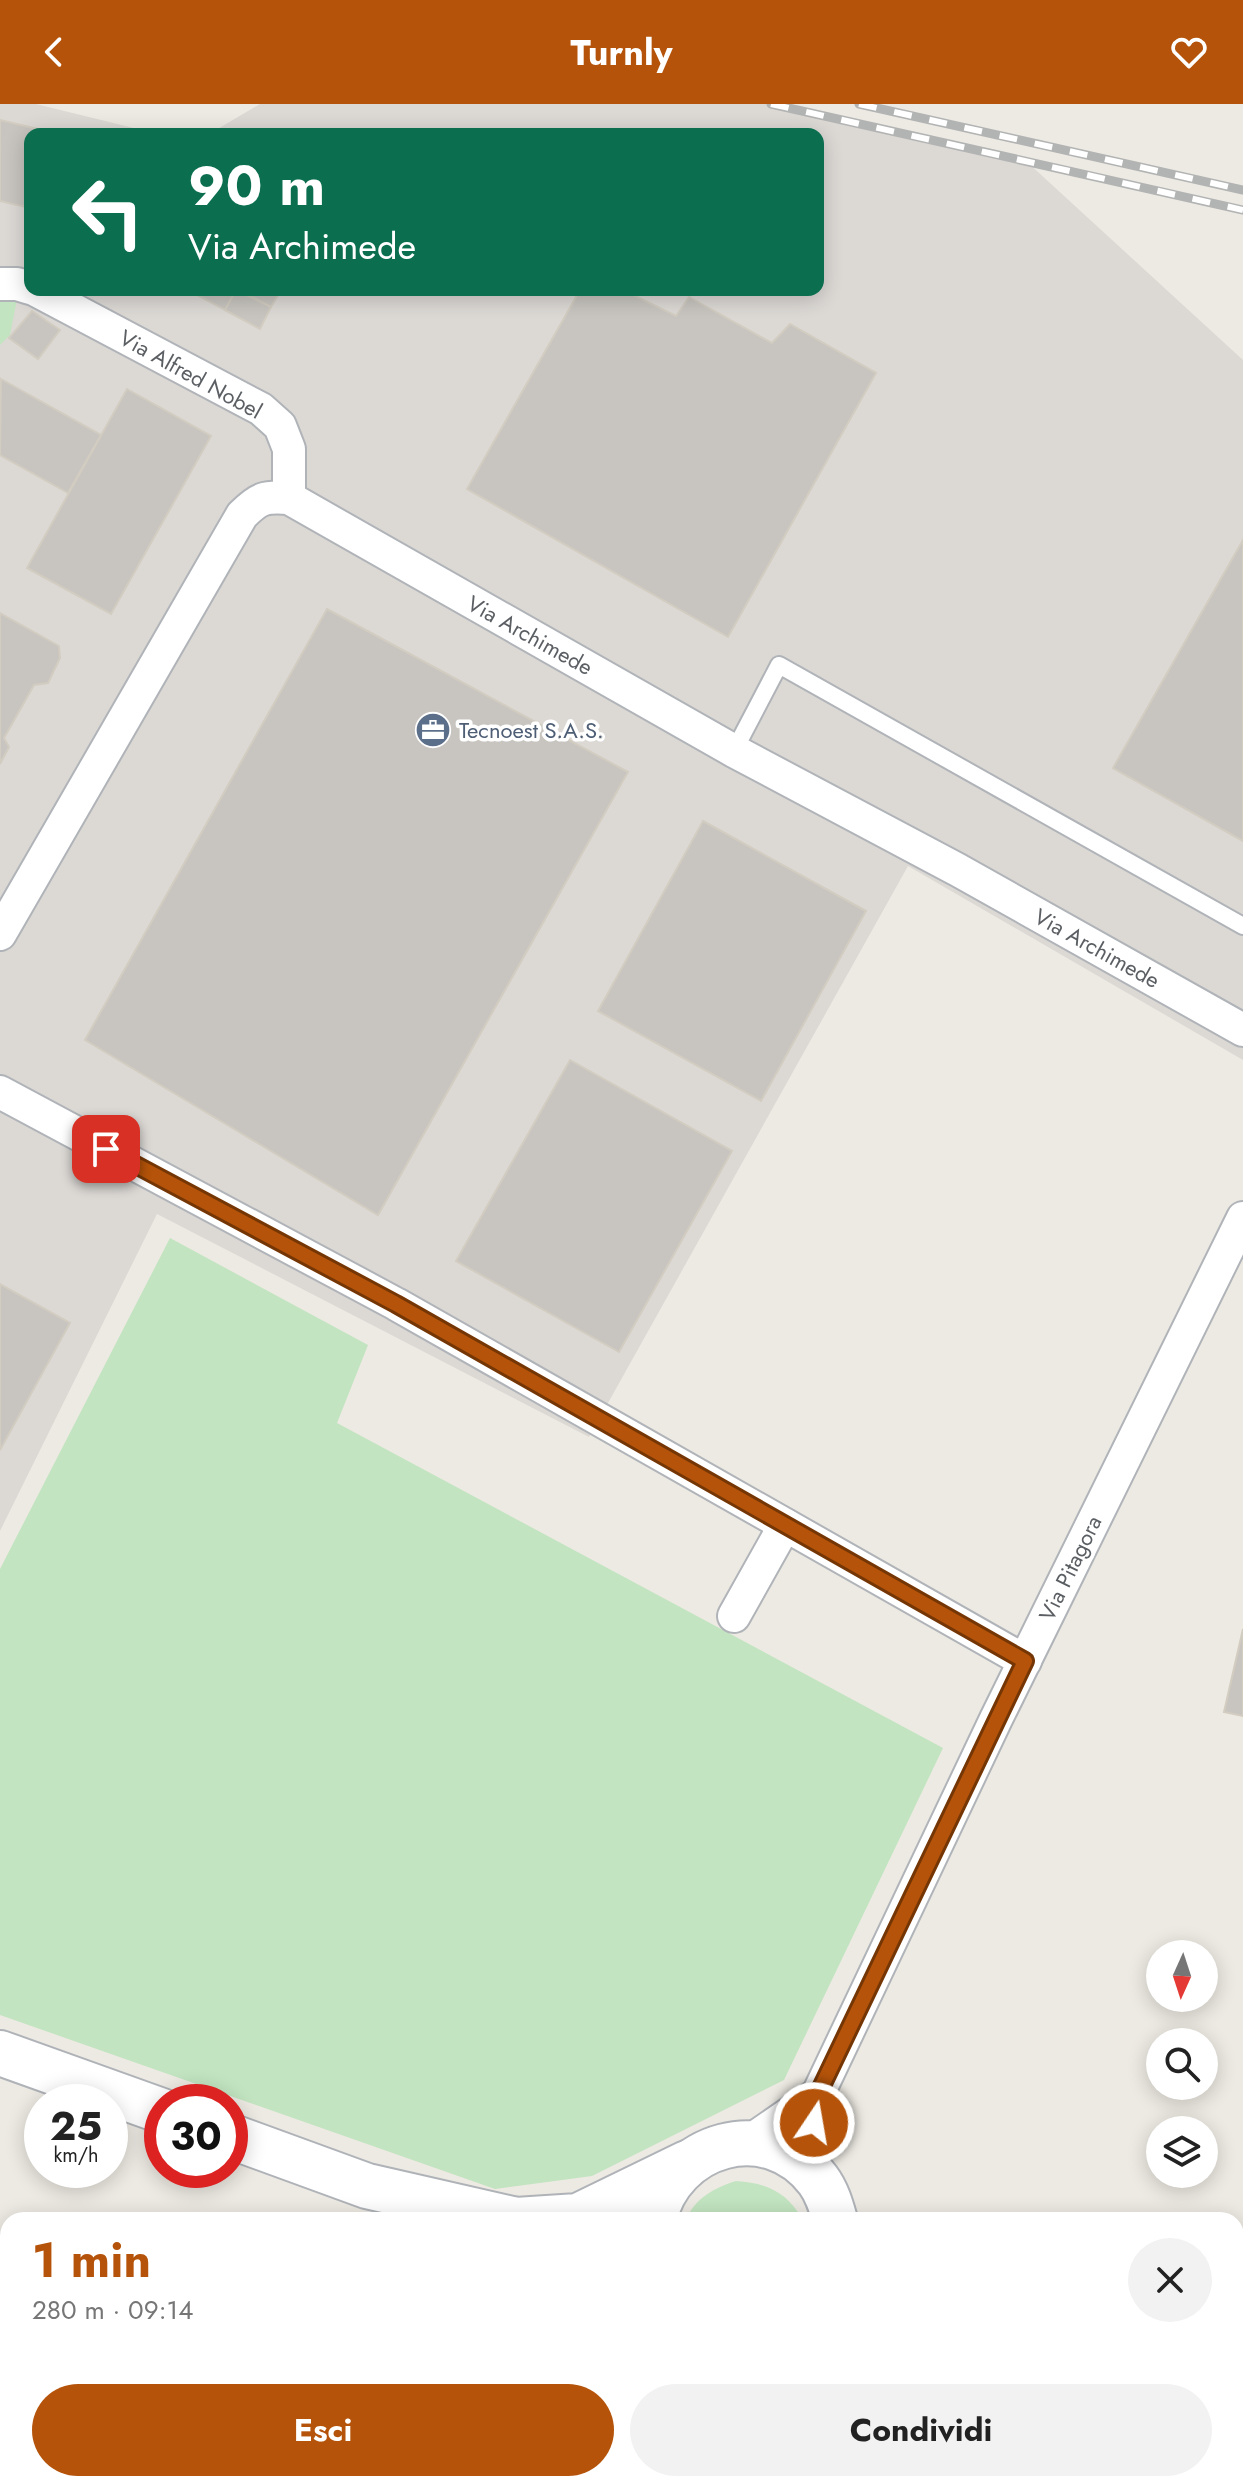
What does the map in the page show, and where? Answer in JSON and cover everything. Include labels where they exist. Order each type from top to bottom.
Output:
[{"type":"main road","points":[[0,2053],[144,2105]]},
{"type":"main road","points":[[248,2143],[367,2186],[481,2212]]},
{"type":"main road","points":[[586,2212],[705,2152],[725,2145],[747,2143],[768,2146],[804,2165],[818,2181],[833,2212]]},
{"type":"main road","points":[[656,2212],[669,2181],[687,2163]]},
{"type":"main road","points":[[367,2186],[411,2212]]},
{"type":"street","points":[[0,284],[24,286]]},
{"type":"street","name":"Via Alfred Nobel","points":[[47,296],[261,409],[280,426],[289,449],[289,498]]},
{"type":"street","points":[[0,934],[242,515],[257,500],[289,498]]},
{"type":"street","name":"Via Archimede","points":[[289,498],[734,751],[958,870],[1243,1030]]},
{"type":"street","points":[[0,1092],[396,1304],[1025,1661]]},
{"type":"street","name":"Via Pitagora","points":[[818,2181],[810,2153],[818,2094],[1025,1661],[1243,1218]]},
{"type":"street","points":[[734,1616],[785,1525]]},
{"type":"street","name":"Via Pitagora","points":[[747,2143],[818,2094]]},
{"type":"lane","points":[[734,751],[779,665],[1243,926]]},
{"type":"shaded area","points":[[0,104],[36,104],[134,128],[24,128],[24,296],[824,296],[824,128],[219,128],[260,104],[767,104],[1026,161],[1243,360],[1243,1060],[908,866],[589,1437],[157,1214],[0,1531]]},
{"type":"green space","points":[[17,299],[10,335],[0,345],[0,301]]},
{"type":"green space","points":[[170,1238],[368,1345],[337,1423],[943,1748],[784,2080],[592,2176],[495,2189],[248,2102],[248,2084],[196,2084],[0,2015],[0,1569]]},
{"type":"green space","points":[[736,2181],[767,2187],[783,2196],[798,2212],[690,2212],[706,2195]]},
{"type":"building","points":[[0,120],[34,128],[24,128],[24,207],[0,201]]},
{"type":"building","points":[[199,296],[233,296],[225,310]]},
{"type":"building","points":[[233,296],[248,296],[271,307],[260,329],[225,310]]},
{"type":"building","points":[[251,296],[277,296],[271,307]]},
{"type":"building","points":[[577,296],[635,296],[676,316],[689,297],[772,343],[790,324],[876,373],[728,637],[467,489]]},
{"type":"building","points":[[32,311],[60,330],[38,359],[9,338]]},
{"type":"building","points":[[1,379],[101,435],[68,493],[0,455]]},
{"type":"building","points":[[127,389],[211,436],[111,614],[27,568]]},
{"type":"building","points":[[1243,540],[1243,841],[1113,768]]},
{"type":"building","points":[[327,609],[628,772],[378,1215],[85,1040]]},
{"type":"building","points":[[0,613],[59,646],[60,658],[48,683],[34,685],[4,738],[9,747],[0,764]]},
{"type":"building","points":[[703,821],[866,911],[761,1101],[598,1011]]},
{"type":"building","points":[[570,1060],[732,1151],[619,1352],[456,1261]]},
{"type":"building","points":[[0,1284],[70,1323],[0,1450]]},
{"type":"building","points":[[1243,1629],[1243,1716],[1224,1712]]},
{"type":"railway","points":[[771,104],[1243,210]]},
{"type":"railway","points":[[859,104],[1243,190]]},
{"type":"place","name":"Tecnoest S.A.S.","points":[[433,730]]},
{"type":"route","points":[[106,1149],[396,1304],[1025,1661],[818,2094],[814,2123]]}]
